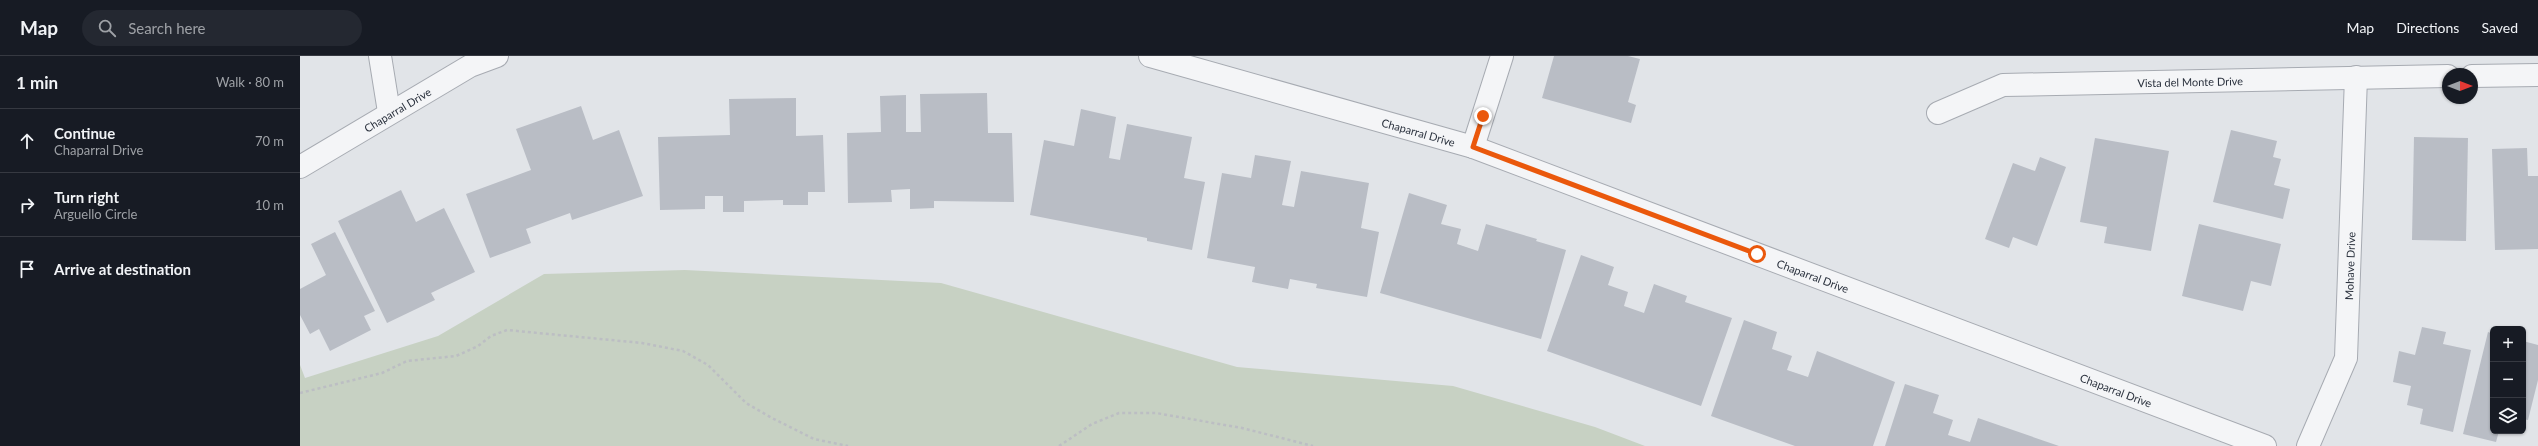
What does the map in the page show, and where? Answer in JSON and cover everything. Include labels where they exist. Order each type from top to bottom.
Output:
[{"type":"street","points":[[380,56],[389,112]]},
{"type":"street","name":"Chaparral Drive","points":[[300,167],[389,112],[470,66],[497,56]]},
{"type":"street","name":"Chaparral Drive","points":[[1150,56],[1473,147],[2265,446]]},
{"type":"street","points":[[1473,147],[1502,56]]},
{"type":"street","points":[[2478,76],[2538,75]]},
{"type":"street","name":"Vista del Monte Drive","points":[[1938,113],[2003,85],[2442,76]]},
{"type":"street","name":"Mohave Drive","points":[[2308,446],[2346,358],[2356,77]]},
{"type":"path","points":[[300,393],[382,372],[407,361],[456,356],[478,346],[491,336],[507,330],[634,342],[683,351],[708,365],[746,403],[772,418],[814,439],[848,446]]},
{"type":"path","points":[[1059,446],[1092,424],[1119,413],[1156,414],[1242,428],[1313,446]]},
{"type":"green space","points":[[685,270],[941,283],[1237,367],[1453,386],[1595,427],[1645,446],[300,446],[300,365],[305,378],[438,336],[544,274]]},
{"type":"building","points":[[1554,56],[1628,56],[1640,59],[1628,102],[1636,105],[1631,123],[1542,98]]},
{"type":"building","points":[[987,93],[988,133],[1012,133],[1014,202],[934,201],[934,208],[910,209],[910,189],[891,190],[892,202],[848,203],[847,133],[881,132],[880,96],[906,95],[906,132],[921,132],[920,94]]},
{"type":"building","points":[[796,98],[796,136],[823,135],[825,192],[808,192],[808,205],[783,205],[783,200],[744,201],[744,212],[723,212],[723,196],[705,196],[705,209],[660,210],[658,137],[730,135],[729,99]]},
{"type":"building","points":[[581,106],[593,140],[619,130],[643,196],[572,220],[570,213],[526,229],[531,243],[490,258],[466,194],[531,170],[516,129]]},
{"type":"building","points":[[1081,109],[1116,117],[1109,158],[1120,160],[1127,124],[1192,137],[1184,178],[1205,182],[1192,250],[1147,241],[1147,238],[1030,215],[1044,140],[1074,146]]},
{"type":"building","points":[[2231,130],[2277,141],[2273,157],[2281,159],[2274,185],[2290,189],[2283,219],[2213,202]]},
{"type":"building","points":[[2414,137],[2468,138],[2466,241],[2412,240]]},
{"type":"building","points":[[2095,138],[2169,151],[2151,251],[2104,243],[2107,227],[2080,222]]},
{"type":"building","points":[[2527,148],[2528,176],[2538,176],[2538,249],[2495,250],[2492,149]]},
{"type":"building","points":[[1255,155],[1291,161],[1282,205],[1294,207],[1301,171],[1369,183],[1361,228],[1379,232],[1367,297],[1316,288],[1317,284],[1290,279],[1288,289],[1252,282],[1255,267],[1207,258],[1222,173],[1251,178]]},
{"type":"building","points":[[2040,157],[2066,167],[2037,246],[2013,237],[2009,248],[1985,239],[2013,163],[2035,171]]},
{"type":"building","points":[[401,190],[416,222],[444,208],[475,272],[431,293],[435,300],[387,323],[338,221]]},
{"type":"building","points":[[1409,193],[1447,205],[1441,224],[1461,229],[1457,244],[1478,251],[1486,224],[1537,239],[1536,241],[1566,250],[1541,339],[1380,293]]},
{"type":"building","points":[[2199,224],[2281,244],[2271,286],[2251,281],[2243,311],[2182,296]]},
{"type":"building","points":[[335,232],[375,311],[364,316],[371,330],[330,351],[319,329],[310,334],[300,315],[300,289],[326,275],[311,244]]},
{"type":"building","points":[[1581,255],[1614,267],[1608,285],[1628,292],[1624,306],[1644,313],[1654,284],[1687,296],[1685,302],[1732,318],[1701,406],[1547,351]]},
{"type":"building","points":[[1744,320],[1777,332],[1772,349],[1792,356],[1787,370],[1808,377],[1817,351],[1895,382],[1873,446],[1795,446],[1711,416]]},
{"type":"building","points":[[2422,327],[2446,332],[2443,344],[2471,350],[2453,432],[2420,424],[2423,409],[2407,405],[2411,386],[2393,382],[2399,351],[2415,355]]},
{"type":"building","points":[[2488,332],[2490,333],[2490,434],[2498,434],[2496,442],[2463,434]]},
{"type":"building","points":[[2526,342],[2538,345],[2538,380],[2528,420],[2526,420]]},
{"type":"building","points":[[1905,384],[1939,395],[1933,413],[1953,420],[1948,435],[1970,442],[1978,418],[2059,446],[1885,446]]},
{"type":"route","points":[[1483,116],[1473,147],[1757,254]]}]
